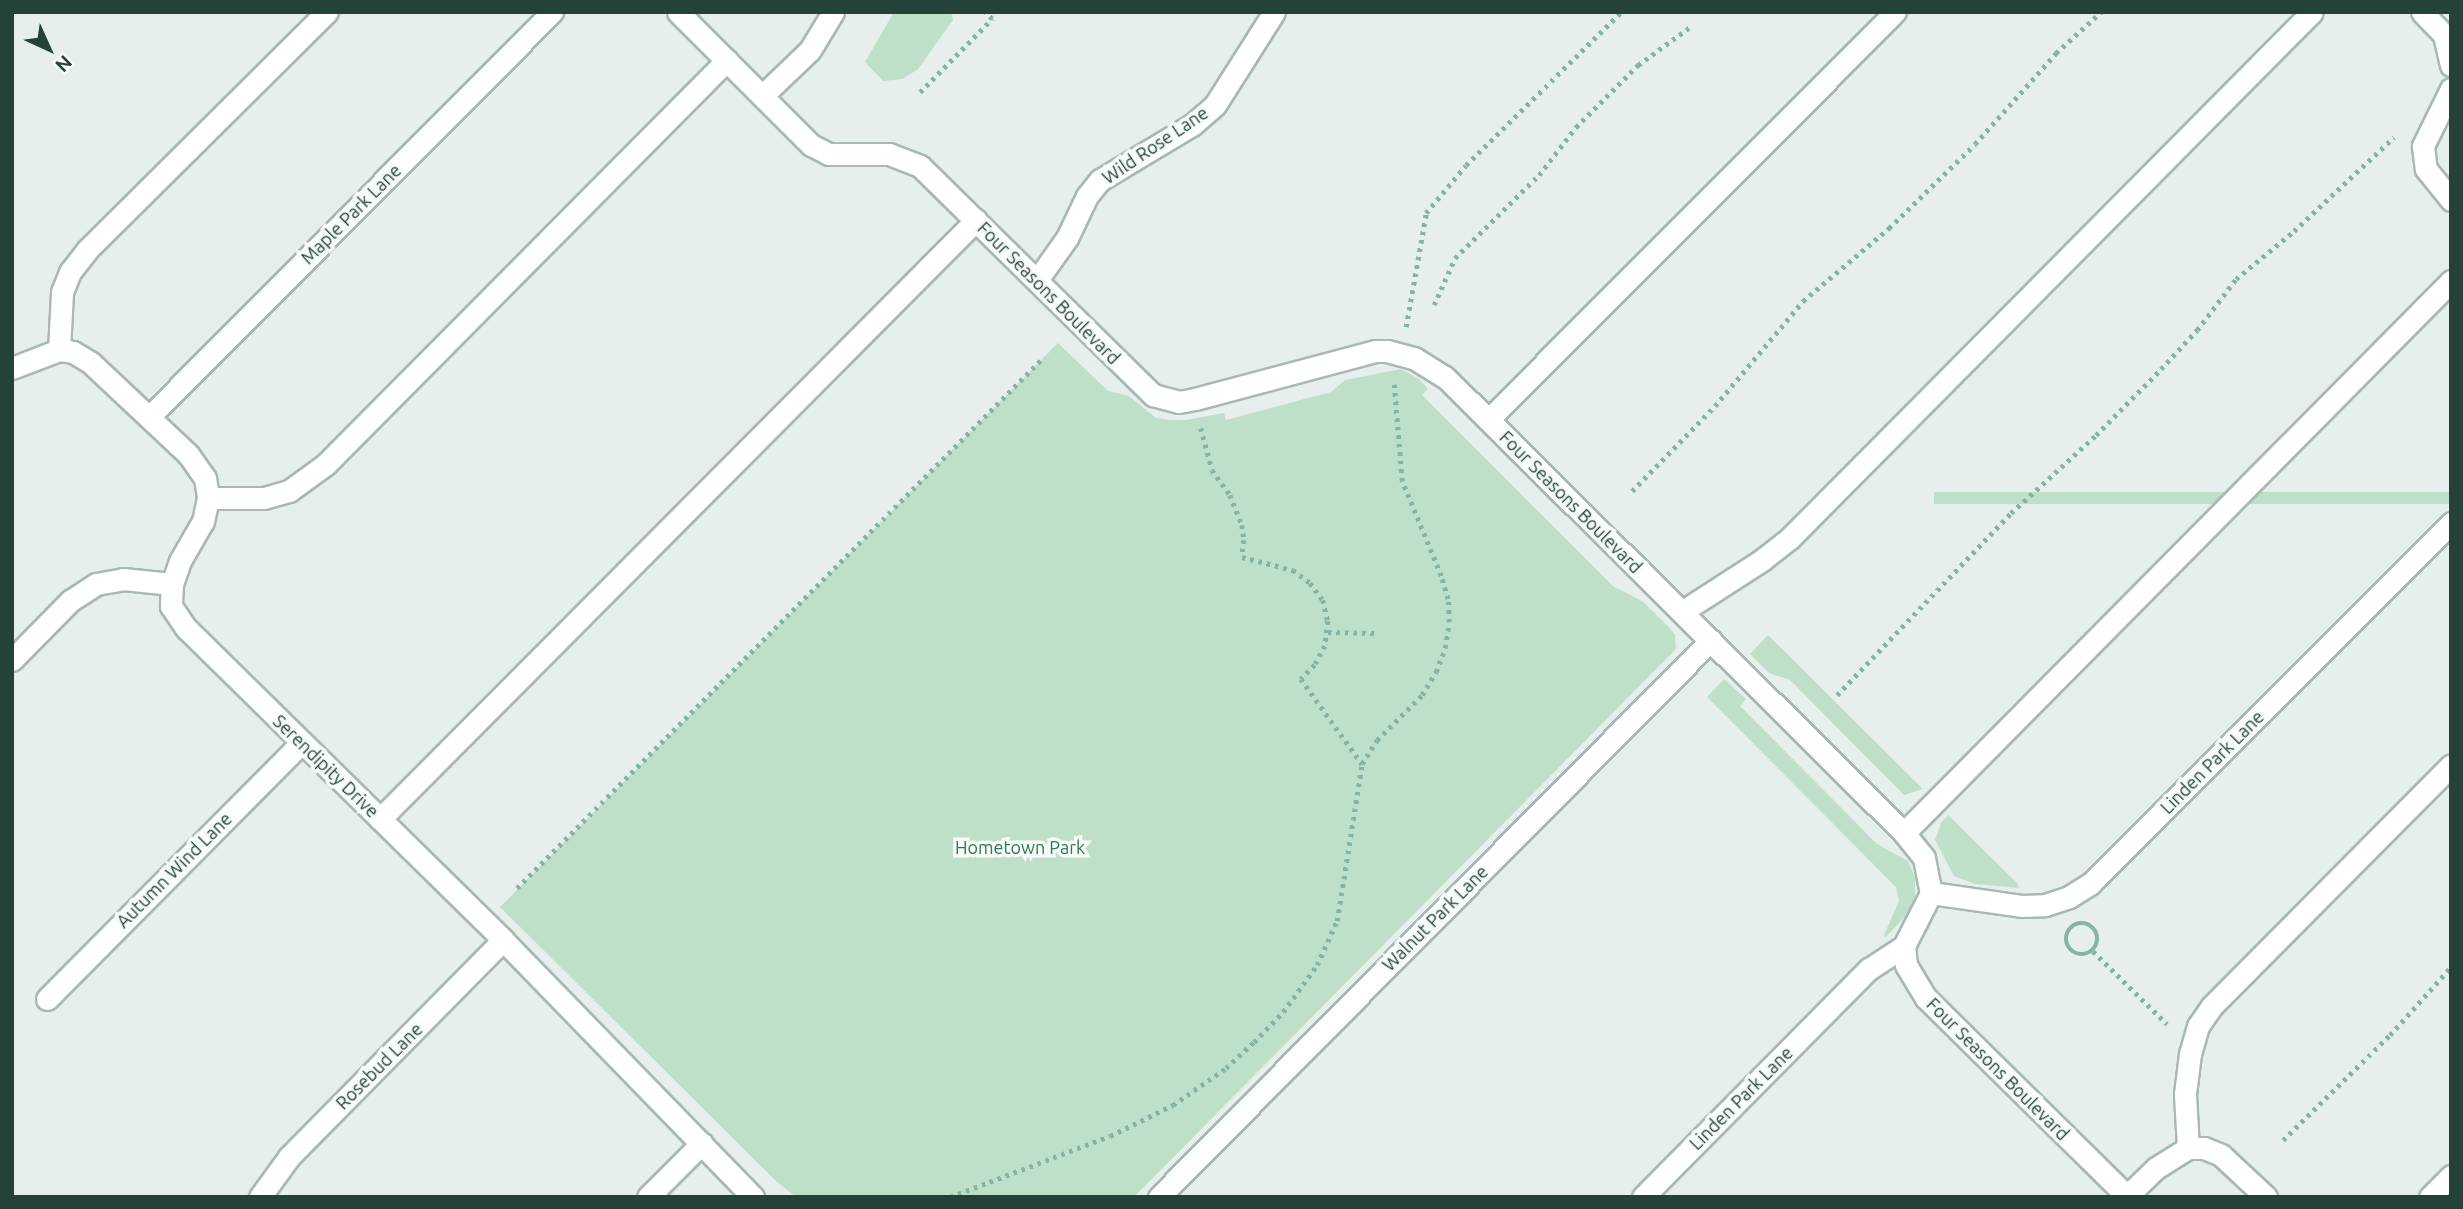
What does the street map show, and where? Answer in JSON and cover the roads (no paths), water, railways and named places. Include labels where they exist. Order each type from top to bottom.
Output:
[{"type":"street","points":[[60,350],[62,292],[70,271],[327,12]]},
{"type":"street","name":"Maple Park Lane","points":[[150,416],[552,12]]},
{"type":"street","name":"Four Seasons Boulevard","points":[[678,12],[811,145],[829,154],[889,154],[920,166],[1143,387],[1166,400],[1195,399],[1387,351],[1414,358],[1445,377],[1904,833],[1924,858],[1931,893]]},
{"type":"street","points":[[762,96],[810,50],[833,12]]},
{"type":"street","name":"Wild Rose Lane","points":[[1037,279],[1067,238],[1087,196],[1100,180],[1192,125],[1215,105],[1274,12]]},
{"type":"street","points":[[1488,420],[1895,12]]},
{"type":"street","points":[[1683,611],[1788,539],[2312,12]]},
{"type":"street","points":[[2422,12],[2444,36],[2451,65]]},
{"type":"street","points":[[208,499],[264,498],[289,491],[326,464],[727,60]]},
{"type":"street","points":[[2451,89],[2423,146],[2426,169],[2451,200]]},
{"type":"street","points":[[380,819],[976,220]]},
{"type":"street","points":[[1904,833],[2451,281]]},
{"type":"street","points":[[12,368],[60,350],[73,352],[91,363],[150,416],[194,462],[205,478],[208,499],[203,521],[180,561],[172,584],[123,579],[96,584],[70,601],[12,660]]},
{"type":"street","name":"Linden Park Lane","points":[[1931,893],[2021,906],[2045,905],[2068,897],[2091,883],[2451,523]]},
{"type":"street","name":"Serendipity Drive","points":[[172,584],[172,606],[186,628],[503,940],[753,1197]]},
{"type":"street","name":"Walnut Park Lane","points":[[1159,1197],[1711,640]]},
{"type":"street","name":"Autumn Wind Lane","points":[[47,999],[302,742]]},
{"type":"street","points":[[2266,1197],[2221,1155],[2204,1148],[2188,1148],[2185,1094],[2190,1054],[2198,1026],[2212,1006],[2451,765]]},
{"type":"street","points":[[1904,946],[1931,893]]},
{"type":"street","name":"Rosebud Lane","points":[[260,1197],[265,1185],[289,1157],[503,940]]},
{"type":"street","name":"Four Seasons Boulevard","points":[[1904,946],[1906,965],[1926,998],[2126,1196],[2155,1168],[2188,1148]]},
{"type":"street","name":"Linden Park Lane","points":[[1643,1197],[1869,969],[1904,946]]},
{"type":"street","points":[[648,1197],[702,1143]]},
{"type":"street","points":[[2430,1197],[2451,1175]]},
{"type":"park label","name":"Hometown Park","points":[[1020,847]]}]
